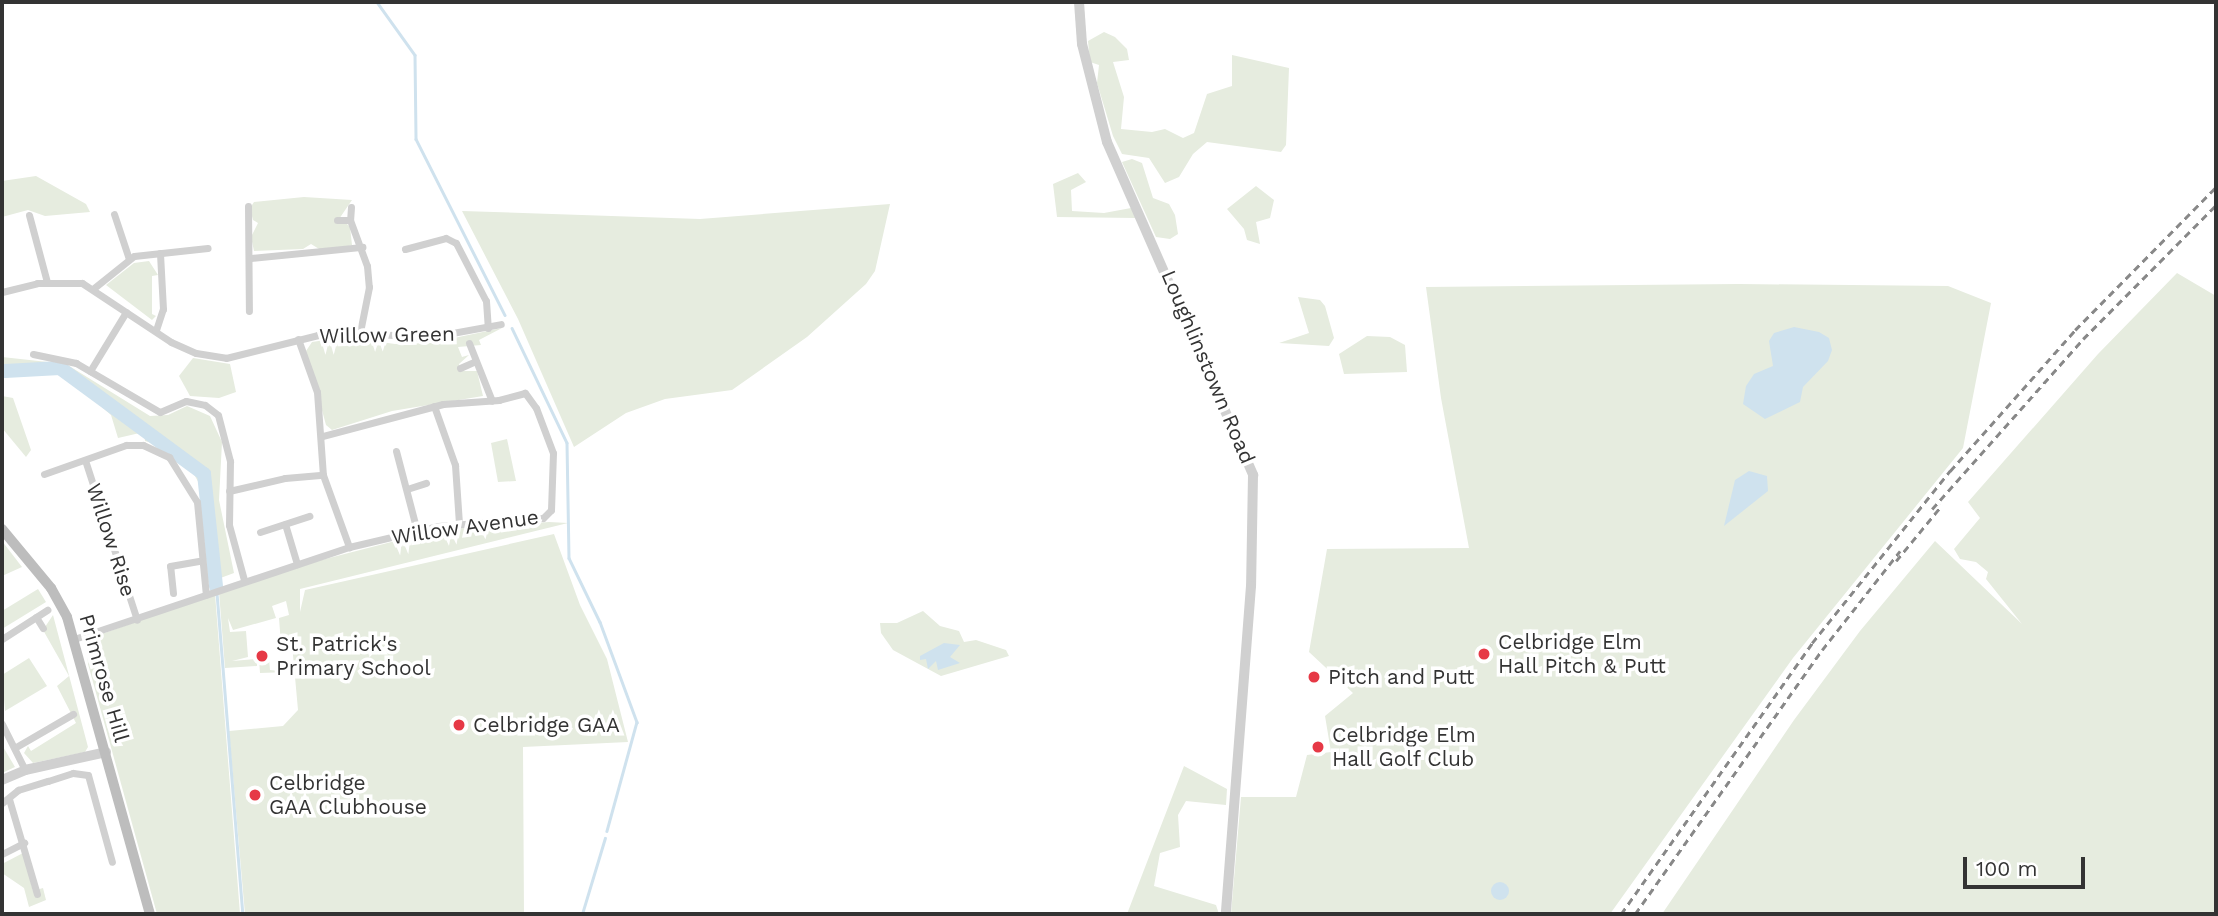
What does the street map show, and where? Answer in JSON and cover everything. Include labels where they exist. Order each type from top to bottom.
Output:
[{"type":"main road","name":"Primrose Hill","points":[[2,530],[51,588],[74,639],[150,914]]},
{"type":"street","name":"Loughlinstown Road","points":[[1079,2],[1082,44],[1107,142],[1253,475],[1251,586],[1226,914]]},
{"type":"street","points":[[248,206],[251,258],[249,311]]},
{"type":"street","points":[[351,207],[350,220],[362,247],[369,287],[360,332]]},
{"type":"street","points":[[114,214],[129,259]]},
{"type":"street","points":[[29,215],[47,282]]},
{"type":"street","points":[[337,220],[350,220]]},
{"type":"street","points":[[405,249],[446,238],[456,243],[486,301],[488,328]]},
{"type":"street","points":[[251,258],[362,247]]},
{"type":"street","points":[[94,288],[129,259],[208,248]]},
{"type":"street","points":[[156,330],[163,309],[160,254]]},
{"type":"street","name":"Willow Green","points":[[2,292],[66,280],[94,288],[126,312],[195,353],[226,358],[298,339],[360,332],[425,338],[502,324]]},
{"type":"street","points":[[90,371],[126,312]]},
{"type":"street","points":[[298,339],[317,392],[323,436],[323,475],[349,547]]},
{"type":"street","points":[[323,436],[434,406],[492,401],[469,343]]},
{"type":"street","points":[[33,354],[64,358],[160,412],[186,401],[205,405],[218,415],[230,461],[229,525],[244,580]]},
{"type":"street","points":[[460,368],[476,361]]},
{"type":"street","name":"Willow Avenue","points":[[74,639],[349,547],[459,524],[549,514],[555,480],[553,453],[536,408],[525,393],[492,401]]},
{"type":"street","points":[[434,406],[455,465],[459,524]]},
{"type":"street","name":"Willow Rise","points":[[44,474],[126,445],[143,445],[169,457],[197,502],[199,561],[206,595]]},
{"type":"street","points":[[396,451],[417,531]]},
{"type":"street","name":"Willow Rise","points":[[85,460],[137,620]]},
{"type":"street","points":[[229,491],[285,478],[323,475]]},
{"type":"street","points":[[407,489],[426,483]]},
{"type":"street","points":[[260,532],[309,516]]},
{"type":"street","points":[[285,524],[297,564]]},
{"type":"street","name":"Willow Rise","points":[[173,593],[167,571],[170,566],[199,561]]},
{"type":"street","points":[[2,639],[47,610]]},
{"type":"street","points":[[37,617],[43,628]]},
{"type":"street","points":[[16,747],[73,714]]},
{"type":"street","points":[[2,724],[16,747],[25,770]]},
{"type":"street","points":[[2,780],[25,770],[106,752]]},
{"type":"street","points":[[37,894],[24,843],[6,801],[18,790],[73,773],[88,775],[112,862]]},
{"type":"street","points":[[2,855],[24,843]]},
{"type":"shaded area","points":[[1104,32],[1115,37],[1127,49],[1129,60],[1113,62],[1124,97],[1121,129],[1152,132],[1165,129],[1183,138],[1194,133],[1207,94],[1232,86],[1232,55],[1289,68],[1286,145],[1281,152],[1207,142],[1193,154],[1179,177],[1165,183],[1149,158],[1122,154],[1113,136],[1097,83],[1099,65],[1090,62],[1088,41]]},
{"type":"shaded area","points":[[1132,159],[1142,163],[1153,198],[1169,204],[1175,215],[1178,234],[1170,239],[1156,237],[1122,162]]},
{"type":"shaded area","points":[[1078,173],[1086,182],[1071,190],[1072,211],[1104,213],[1131,208],[1136,218],[1057,217],[1053,184]]},
{"type":"shaded area","points":[[36,176],[86,204],[90,212],[45,216],[28,210],[2,217],[2,181]]},
{"type":"shaded area","points":[[1256,186],[1274,200],[1270,218],[1256,222],[1260,244],[1247,240],[1244,229],[1227,209]]},
{"type":"shaded area","points":[[304,197],[352,200],[337,222],[345,222],[350,227],[352,245],[324,252],[311,244],[303,249],[254,251],[251,237],[258,223],[253,220],[250,208],[254,202]]},
{"type":"shaded area","points":[[890,204],[875,271],[866,284],[807,337],[732,390],[665,399],[626,413],[574,447],[518,319],[462,211],[700,219]]},
{"type":"shaded area","points":[[149,261],[158,275],[152,276],[152,314],[156,316],[152,320],[106,285],[134,263]]},
{"type":"shaded area","points":[[2177,273],[2216,296],[2216,914],[1662,914],[1794,720],[1860,631],[1935,541],[2022,624],[1986,579],[1988,572],[1976,562],[1960,559],[1954,549],[1980,518],[1968,502],[2098,354]]},
{"type":"shaded area","points":[[1739,284],[1948,286],[1991,303],[1963,448],[1793,658],[1610,914],[1231,914],[1241,797],[1296,797],[1307,755],[1331,752],[1325,716],[1353,693],[1309,652],[1327,549],[1469,548],[1441,398],[1426,287]]},
{"type":"shaded area","points":[[1298,297],[1320,300],[1325,306],[1334,338],[1329,346],[1279,343],[1309,333]]},
{"type":"shaded area","points":[[502,328],[479,340],[481,345],[458,347],[462,357],[469,355],[459,364],[461,371],[477,371],[483,396],[392,411],[332,430],[326,425],[306,351],[312,342],[345,337],[395,344],[430,343]]},
{"type":"shaded area","points":[[1367,336],[1390,337],[1405,345],[1407,372],[1344,374],[1339,354]]},
{"type":"shaded area","points":[[2,357],[66,364],[150,416],[168,415],[187,406],[210,416],[222,442],[219,500],[234,573],[207,583],[205,510],[201,487],[190,467],[165,447],[145,441],[144,432],[118,438],[111,415],[60,371],[2,378]]},
{"type":"shaded area","points":[[193,358],[230,364],[236,392],[219,398],[190,396],[179,376]]},
{"type":"shaded area","points":[[2,396],[13,398],[31,450],[26,457],[2,428]]},
{"type":"shaded area","points":[[507,439],[516,481],[498,482],[491,443]]},
{"type":"shaded area","name":"Celbridge GAA","points":[[568,523],[300,589],[300,612],[305,590],[554,534],[580,605],[607,659],[628,742],[523,747],[524,914],[245,914],[229,731],[283,726],[298,710],[292,644],[281,645],[279,618],[289,615],[286,601],[272,606],[276,618],[233,630],[228,618],[230,632],[246,631],[248,657],[232,661],[257,659],[257,666],[225,668],[219,592],[298,566],[438,530]]},
{"type":"shaded area","points":[[2,541],[22,567],[2,576]]},
{"type":"shaded area","points":[[38,589],[46,602],[2,629],[2,611]]},
{"type":"shaded area","points":[[215,594],[240,914],[157,914],[88,664],[87,648],[96,636]]},
{"type":"shaded area","points":[[923,611],[940,626],[959,631],[964,642],[976,640],[1006,650],[1009,656],[941,676],[893,650],[881,633],[880,623],[897,623]]},
{"type":"shaded area","points":[[53,615],[88,747],[85,752],[33,763],[24,753],[28,746],[31,751],[76,723],[57,686],[69,676],[43,630]]},
{"type":"shaded area","points":[[29,658],[47,686],[5,711],[2,675]]},
{"type":"shaded area","points":[[269,658],[270,670],[289,672],[260,673],[259,659]]},
{"type":"shaded area","points":[[2,745],[15,767],[2,773]]},
{"type":"shaded area","points":[[1184,766],[1227,789],[1226,805],[1186,801],[1178,815],[1180,847],[1160,853],[1154,886],[1216,905],[1219,914],[1127,914]]},
{"type":"shaded area","points":[[23,853],[33,891],[43,888],[46,900],[29,907],[24,888],[2,873],[2,864]]},
{"type":"water","points":[[1794,327],[1819,332],[1829,338],[1832,350],[1828,361],[1803,387],[1800,402],[1765,419],[1743,404],[1746,386],[1754,374],[1773,366],[1769,341],[1774,333]]},
{"type":"water","points":[[1749,471],[1767,476],[1768,491],[1724,526],[1735,480]]},
{"type":"water","points":[[944,643],[960,645],[950,657],[960,663],[938,670],[936,661],[928,669],[926,659],[920,660],[920,656]]},
{"type":"water","points":[[1500,882],[1506,885],[1509,891],[1506,897],[1500,900],[1494,897],[1491,891],[1494,885]]},
{"type":"waterway","points":[[377,2],[415,55],[416,139],[505,315]]},
{"type":"waterway","points":[[512,328],[567,443],[569,558],[600,622],[637,722],[607,831]]},
{"type":"waterway","points":[[5,371],[60,368],[204,474],[216,586]]},
{"type":"waterway","points":[[217,593],[243,914]]},
{"type":"waterway","points":[[582,914],[605,838]]},
{"type":"railway","points":[[1621,914],[1812,643],[1950,471],[2075,330],[2216,187]]},
{"type":"railway","points":[[1932,509],[2083,339],[2216,205]]},
{"type":"railway","points":[[1896,561],[1942,505]]},
{"type":"railway","points":[[1635,914],[1822,650],[1900,551]]},
{"type":"place","name":"Celbridge Elm Hall Pitch & Putt","points":[[1484,654]]},
{"type":"place","name":"St. Patrick's Primary School","points":[[262,656]]},
{"type":"place","name":"Pitch and Putt","points":[[1314,677]]},
{"type":"place","name":"Celbridge GAA","points":[[459,725]]},
{"type":"place","name":"Celbridge Elm Hall Golf Club","points":[[1318,747]]},
{"type":"place","name":"Celbridge GAA Clubhouse","points":[[255,795]]}]
